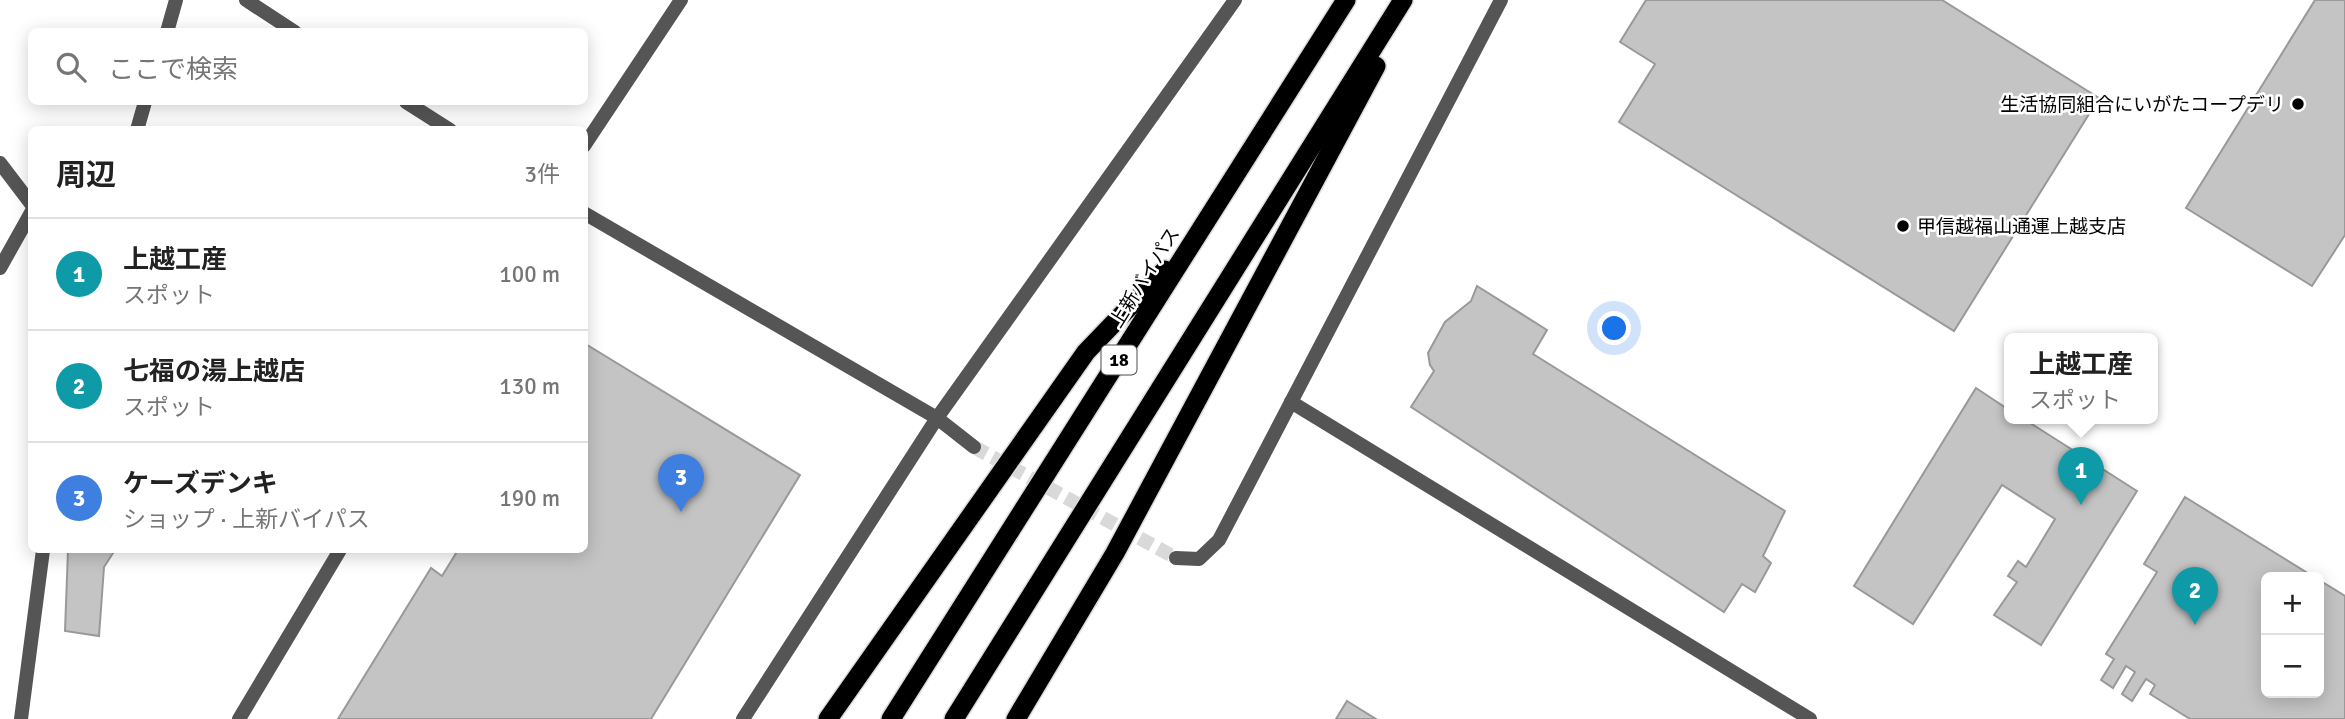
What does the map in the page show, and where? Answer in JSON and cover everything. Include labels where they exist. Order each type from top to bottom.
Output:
[{"type":"highway","name":"上新バイパス","points":[[891,719],[1346,0]]},
{"type":"highway","name":"18","points":[[954,719],[1403,0]]},
{"type":"highway","points":[[1016,719],[1115,553],[1411,0]]},
{"type":"highway","points":[[828,719],[1086,352],[1195,240]]},
{"type":"street","points":[[168,28],[176,0]]},
{"type":"street","points":[[246,0],[289,28]]},
{"type":"street","points":[[588,140],[681,0]]},
{"type":"street","points":[[743,719],[937,418],[1235,0]]},
{"type":"street","points":[[1176,558],[1199,559],[1219,540],[1501,0]]},
{"type":"street","points":[[138,126],[144,105]]},
{"type":"street","points":[[411,105],[444,126]]},
{"type":"street","points":[[0,163],[28,200]]},
{"type":"street","points":[[588,215],[937,418],[974,447]]},
{"type":"street","points":[[0,268],[28,218]]},
{"type":"street","points":[[1292,402],[1810,719]]},
{"type":"street","points":[[21,719],[43,553]]},
{"type":"street","points":[[239,719],[339,553]]},
{"type":"building","name":"甲信越福山通運上越支店","points":[[1646,0],[1942,0],[2099,98],[1954,331],[1619,122],[1655,64],[1620,42]]},
{"type":"building","name":"生活協同組合にいがたコープデリ","points":[[2315,0],[2345,0],[2345,235],[2312,286],[2186,208]]},
{"type":"building","points":[[1477,286],[1547,330],[1533,354],[1785,511],[1763,556],[1771,563],[1755,592],[1742,584],[1724,612],[1411,407],[1434,371],[1428,353],[1445,322],[1471,301]]},
{"type":"building","points":[[588,345],[800,475],[651,719],[338,719],[431,568],[442,576],[456,553],[588,553]]},
{"type":"building","points":[[1976,388],[2004,407],[2004,424],[2032,424],[2137,491],[2041,645],[1994,615],[2017,582],[2008,576],[2018,561],[2026,567],[2055,519],[2002,485],[1913,624],[1854,586]]},
{"type":"building","points":[[2185,497],[2306,572],[2261,572],[2261,698],[2324,698],[2324,583],[2345,596],[2345,719],[2190,719],[2150,694],[2155,685],[2146,679],[2132,701],[2122,694],[2135,672],[2126,666],[2113,688],[2101,680],[2114,659],[2106,654],[2157,572],[2144,564]]},
{"type":"building","points":[[68,553],[113,553],[104,567],[99,636],[65,631]]},
{"type":"building","points":[[1347,701],[1376,719],[1336,719]]},
{"type":"tunnel","points":[[974,447],[1176,558]]},
{"type":"place","name":"生活協同組合にいがたコープデリ","points":[[2298,104]]},
{"type":"place","name":"甲信越福山通運上越支店","points":[[1903,226]]},
{"type":"place","name":"上越工産","points":[[2081,505]]},
{"type":"place","name":"ケーズデンキ","points":[[681,512]]},
{"type":"place","name":"七福の湯上越店","points":[[2195,625]]}]
